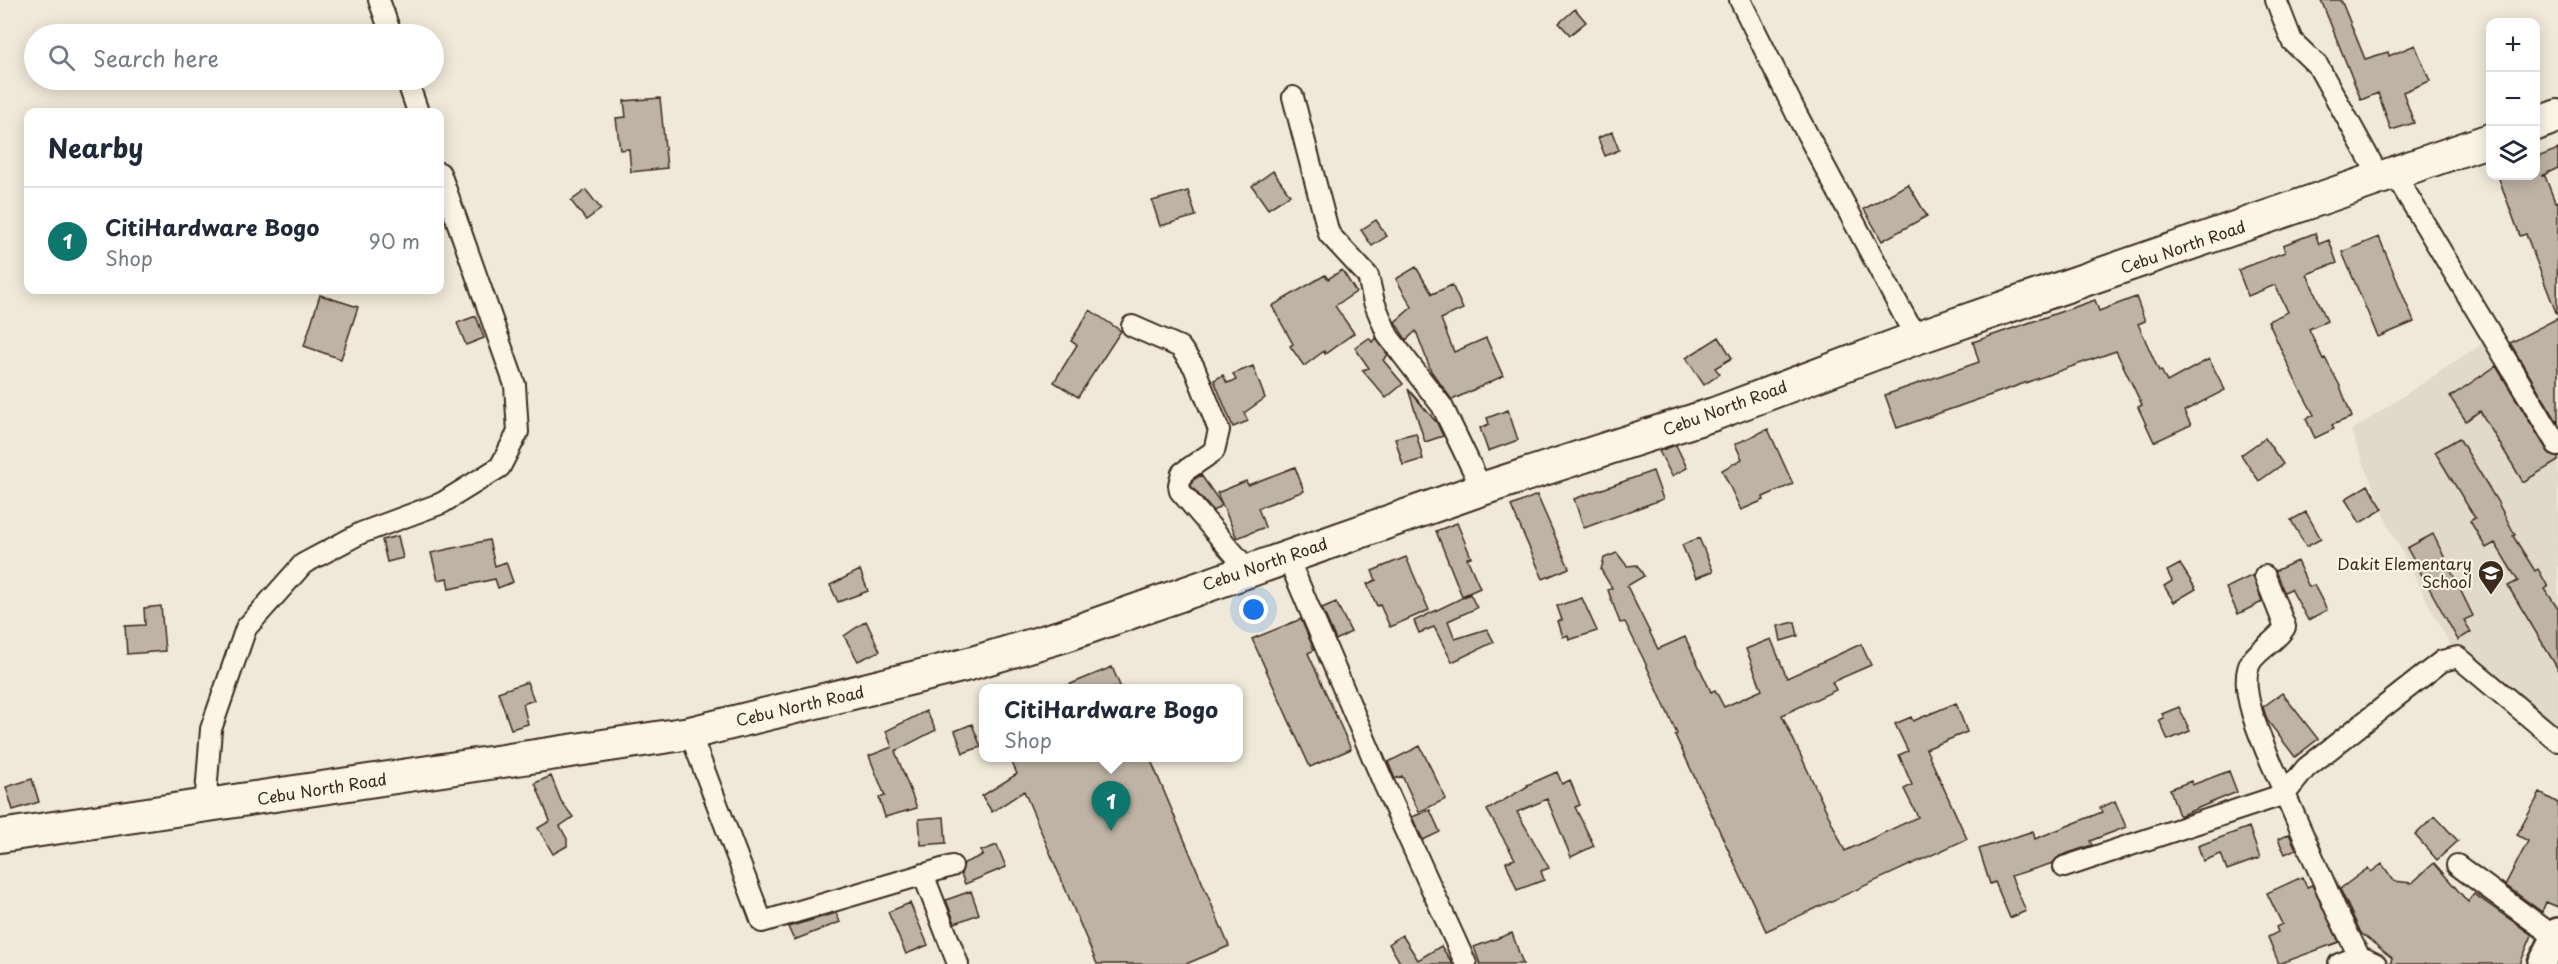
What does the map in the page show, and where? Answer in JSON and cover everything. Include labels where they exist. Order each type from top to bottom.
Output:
[{"type":"highway","points":[[2540,122],[2558,116]]},
{"type":"highway","name":"Cebu North Road","points":[[0,836],[205,807],[690,732],[969,664],[1066,634],[1482,489],[1714,414],[1916,338],[2486,141]]},
{"type":"main road","points":[[2542,964],[2557,934]]},
{"type":"street","points":[[378,0],[387,24]]},
{"type":"street","points":[[1740,0],[1797,115],[1916,338]]},
{"type":"street","points":[[2276,0],[2292,41],[2318,66],[2558,446]]},
{"type":"street","points":[[410,90],[417,108]]},
{"type":"street","points":[[1293,97],[1329,234],[1368,276],[1374,302],[1388,336],[1442,406],[1482,489]]},
{"type":"street","points":[[205,807],[211,729],[246,628],[303,564],[361,533],[442,503],[500,467],[518,432],[514,385],[444,184]]},
{"type":"street","points":[[1132,326],[1180,347],[1194,367],[1219,430],[1214,451],[1182,473],[1180,491],[1248,570]]},
{"type":"street","points":[[1287,556],[1384,784],[1466,964]]},
{"type":"street","points":[[2265,576],[2285,627],[2281,635],[2252,661],[2247,678],[2250,708],[2336,910],[2367,960],[2339,964]]},
{"type":"street","points":[[2064,867],[2285,794],[2306,768],[2442,661],[2449,658],[2458,657],[2558,741]]},
{"type":"street","points":[[690,732],[762,922],[952,866]]},
{"type":"street","points":[[2457,865],[2557,934]]},
{"type":"street","points":[[923,874],[958,964]]},
{"type":"shaded area","name":"Dakit Elementary School","points":[[2486,341],[2558,460],[2558,752],[2459,662],[2390,529],[2351,431]]},
{"type":"building","points":[[2321,0],[2341,0],[2365,59],[2388,52],[2389,56],[2415,45],[2430,81],[2403,92],[2414,123],[2391,130],[2378,93],[2361,100]]},
{"type":"building","points":[[1575,9],[1586,22],[1570,35],[1559,23]]},
{"type":"building","points":[[660,98],[667,168],[631,172],[629,149],[620,150],[616,118],[626,117],[624,101]]},
{"type":"building","points":[[1612,132],[1619,150],[1605,156],[1598,138]]},
{"type":"building","points":[[2558,149],[2558,168],[2541,176],[2545,176],[2555,202],[2558,201],[2557,315],[2526,234],[2520,236],[2499,180],[2540,180],[2540,156]]},
{"type":"building","points":[[1273,171],[1290,195],[1268,209],[1252,186]]},
{"type":"building","points":[[1908,184],[1927,216],[1882,241],[1864,209]]},
{"type":"building","points":[[586,190],[601,209],[586,220],[571,201]]},
{"type":"building","points":[[1188,191],[1196,216],[1160,226],[1152,201]]},
{"type":"building","points":[[1376,220],[1387,236],[1372,246],[1361,230]]},
{"type":"building","points":[[2315,233],[2319,244],[2329,240],[2337,263],[2307,274],[2327,321],[2309,329],[2323,359],[2325,358],[2340,386],[2352,417],[2332,425],[2334,429],[2315,438],[2306,419],[2314,415],[2268,321],[2288,312],[2275,285],[2248,296],[2238,270],[2285,252],[2283,245]]},
{"type":"building","points":[[2379,237],[2414,322],[2378,337],[2342,252]]},
{"type":"building","points":[[1416,267],[1432,294],[1452,285],[1463,309],[1441,319],[1454,352],[1486,338],[1503,376],[1452,400],[1431,371],[1416,331],[1406,340],[1395,322],[1412,307],[1396,279]]},
{"type":"building","points":[[1342,270],[1356,292],[1335,306],[1354,333],[1304,366],[1290,346],[1293,344],[1272,306],[1325,275],[1328,279]]},
{"type":"building","points":[[320,295],[358,307],[341,359],[304,346]]},
{"type":"building","points":[[2136,297],[2145,321],[2138,324],[2159,371],[2161,370],[2167,382],[2209,359],[2225,390],[2184,411],[2191,425],[2154,442],[2138,407],[2142,405],[2116,351],[1897,428],[1885,395],[1979,362],[1973,342],[2095,300],[2099,311]]},
{"type":"building","points":[[1090,310],[1121,331],[1078,397],[1054,382],[1077,345],[1071,341]]},
{"type":"building","points":[[476,316],[484,338],[466,345],[457,323]]},
{"type":"building","points":[[2558,318],[2558,423],[2510,343]]},
{"type":"building","points":[[1719,337],[1732,358],[1715,368],[1720,374],[1704,385],[1686,358]]},
{"type":"building","points":[[1369,338],[1372,342],[1376,338],[1388,355],[1383,360],[1403,384],[1386,398],[1362,370],[1369,368],[1355,348]]},
{"type":"building","points":[[1253,366],[1265,398],[1244,413],[1248,421],[1233,427],[1214,380],[1223,375],[1227,383],[1236,380],[1233,374]]},
{"type":"building","points":[[2496,366],[2548,452],[2558,458],[2558,461],[2523,482],[2480,411],[2466,421],[2450,397]]},
{"type":"building","points":[[1408,389],[1437,423],[1443,436],[1425,442]]},
{"type":"building","points":[[1508,410],[1518,440],[1488,451],[1480,428],[1489,424],[1487,418]]},
{"type":"building","points":[[1768,429],[1793,484],[1741,510],[1722,470],[1742,459],[1735,444]]},
{"type":"building","points":[[1416,433],[1423,459],[1403,465],[1395,438]]},
{"type":"building","points":[[2265,438],[2283,464],[2259,481],[2241,455]]},
{"type":"building","points":[[2459,438],[2497,501],[2515,535],[2513,536],[2535,571],[2538,569],[2548,587],[2545,589],[2558,609],[2558,669],[2508,586],[2518,581],[2495,543],[2486,548],[2470,521],[2475,518],[2435,452]]},
{"type":"building","points":[[1676,445],[1687,468],[1672,476],[1659,451]]},
{"type":"building","points":[[1295,467],[1304,491],[1258,508],[1265,527],[1237,538],[1217,493],[1246,481],[1248,485]]},
{"type":"building","points":[[1653,471],[1663,499],[1584,528],[1574,499]]},
{"type":"building","points":[[1201,475],[1222,505],[1213,511],[1191,486],[1193,480]]},
{"type":"building","points":[[2368,485],[2383,509],[2360,523],[2345,499]]},
{"type":"building","points":[[1537,495],[1569,568],[1543,579],[1511,506]]},
{"type":"building","points":[[2306,512],[2321,539],[2306,547],[2291,520]]},
{"type":"building","points":[[1457,523],[1471,557],[1467,558],[1480,588],[1462,596],[1436,531]]},
{"type":"building","points":[[2433,534],[2473,616],[2464,620],[2471,632],[2458,640],[2407,548]]},
{"type":"building","points":[[398,536],[403,558],[387,562],[382,540]]},
{"type":"building","points":[[1699,538],[1713,571],[1696,578],[1682,545]]},
{"type":"building","points":[[489,540],[495,566],[506,562],[513,582],[498,588],[495,579],[449,589],[447,578],[438,580],[431,553]]},
{"type":"building","points":[[1617,553],[1627,566],[1637,565],[1644,576],[1627,586],[1658,649],[1685,637],[1711,692],[1715,690],[1724,707],[1762,690],[1746,649],[1771,639],[1787,678],[1861,644],[1871,665],[1832,682],[1836,690],[1782,715],[1845,851],[1918,817],[1904,789],[1912,785],[1899,755],[1908,751],[1895,724],[1911,717],[1913,721],[1956,703],[1967,732],[1926,749],[1967,839],[1766,931],[1675,735],[1677,734],[1643,658],[1625,622],[1620,623],[1608,590],[1612,588],[1601,570],[1604,558]]},
{"type":"building","points":[[1406,557],[1429,610],[1390,627],[1367,584],[1376,580],[1372,571]]},
{"type":"building","points":[[2297,561],[2309,587],[2314,585],[2327,610],[2308,620],[2291,589],[2284,592],[2275,571]]},
{"type":"building","points":[[2180,564],[2196,589],[2174,602],[2164,586],[2172,581],[2167,571]]},
{"type":"building","points":[[860,570],[868,591],[838,602],[830,585]]},
{"type":"building","points":[[2253,575],[2262,602],[2238,614],[2226,588]]},
{"type":"building","points":[[1470,594],[1477,608],[1448,621],[1455,639],[1487,629],[1494,642],[1452,662],[1434,627],[1419,633],[1414,621]]},
{"type":"building","points":[[1582,598],[1597,631],[1569,640],[1568,635],[1563,637],[1558,621],[1562,620],[1557,606]]},
{"type":"building","points":[[1336,602],[1351,632],[1336,640],[1322,608]]},
{"type":"building","points":[[161,606],[165,651],[127,654],[125,626],[145,625],[144,608]]},
{"type":"building","points":[[1301,619],[1314,650],[1308,653],[1351,749],[1310,767],[1252,639]]},
{"type":"building","points":[[866,621],[880,651],[858,661],[844,636]]},
{"type":"building","points":[[1795,622],[1798,636],[1781,641],[1778,626]]},
{"type":"building","points":[[1112,667],[1119,684],[1071,684]]},
{"type":"building","points":[[527,682],[534,700],[523,704],[528,724],[511,729],[498,692]]},
{"type":"building","points":[[2282,693],[2318,739],[2295,757],[2267,720],[2263,707]]},
{"type":"building","points":[[2179,707],[2190,731],[2168,740],[2159,720],[2164,718],[2162,714]]},
{"type":"building","points":[[926,711],[936,730],[895,751],[917,808],[885,817],[879,798],[885,796],[869,756],[892,747],[886,731]]},
{"type":"building","points":[[972,724],[979,748],[963,753],[955,731]]},
{"type":"building","points":[[1420,746],[1446,799],[1419,812],[1402,776],[1395,779],[1388,762]]},
{"type":"building","points":[[1012,762],[1152,762],[1229,946],[1186,964],[1097,964],[1024,791],[992,812],[982,796],[1017,774]]},
{"type":"building","points":[[2229,771],[2237,792],[2179,816],[2170,789],[2191,781],[2192,785]]},
{"type":"building","points":[[1557,772],[1562,784],[1570,780],[1580,805],[1575,807],[1594,846],[1571,857],[1547,799],[1517,812],[1549,868],[1541,871],[1544,880],[1517,890],[1506,862],[1515,859],[1487,810],[1527,785]]},
{"type":"building","points":[[551,776],[561,801],[573,817],[560,826],[567,839],[567,846],[553,854],[538,828],[550,821],[535,783]]},
{"type":"building","points":[[32,779],[39,802],[13,810],[6,787]]},
{"type":"building","points":[[2540,793],[2558,803],[2558,907],[2546,902],[2542,912],[2505,885],[2528,841],[2517,835]]},
{"type":"building","points":[[2115,801],[2126,827],[2090,841],[2092,845],[2060,856],[2053,863],[2011,876],[2026,911],[2010,918],[1995,882],[1990,884],[1979,849],[2033,831],[2035,839],[2102,812],[2100,808]]},
{"type":"building","points":[[1430,810],[1440,832],[1423,840],[1412,817]]},
{"type":"building","points":[[2435,816],[2458,841],[2437,860],[2415,835]]},
{"type":"building","points":[[944,817],[946,843],[921,845],[919,819]]},
{"type":"building","points":[[2249,827],[2260,858],[2227,870],[2221,854],[2203,861],[2198,846]]},
{"type":"building","points":[[2289,834],[2296,849],[2285,854],[2278,839]]},
{"type":"building","points":[[997,845],[1006,867],[965,884],[961,874],[964,863],[983,855],[981,851]]},
{"type":"building","points":[[2434,863],[2468,902],[2474,894],[2532,935],[2520,964],[2390,964],[2392,958],[2361,933],[2340,889],[2368,868],[2371,872],[2382,864],[2394,881],[2412,883]]},
{"type":"building","points":[[2302,877],[2307,887],[2312,885],[2339,942],[2279,964],[2268,937],[2278,932],[2276,927],[2282,924],[2267,893]]},
{"type":"building","points":[[971,891],[979,914],[955,923],[946,900]]},
{"type":"building","points":[[910,903],[928,945],[906,954],[888,912]]},
{"type":"building","points":[[836,913],[840,922],[794,940],[788,927]]},
{"type":"building","points":[[1512,933],[1523,964],[1480,964],[1474,947]]},
{"type":"building","points":[[1402,935],[1418,960],[1441,946],[1453,964],[1401,964],[1389,944]]},
{"type":"place","name":"Dakit Elementary School","points":[[2491,596]]},
{"type":"place","name":"CitiHardware Bogo","points":[[1111,831]]}]
